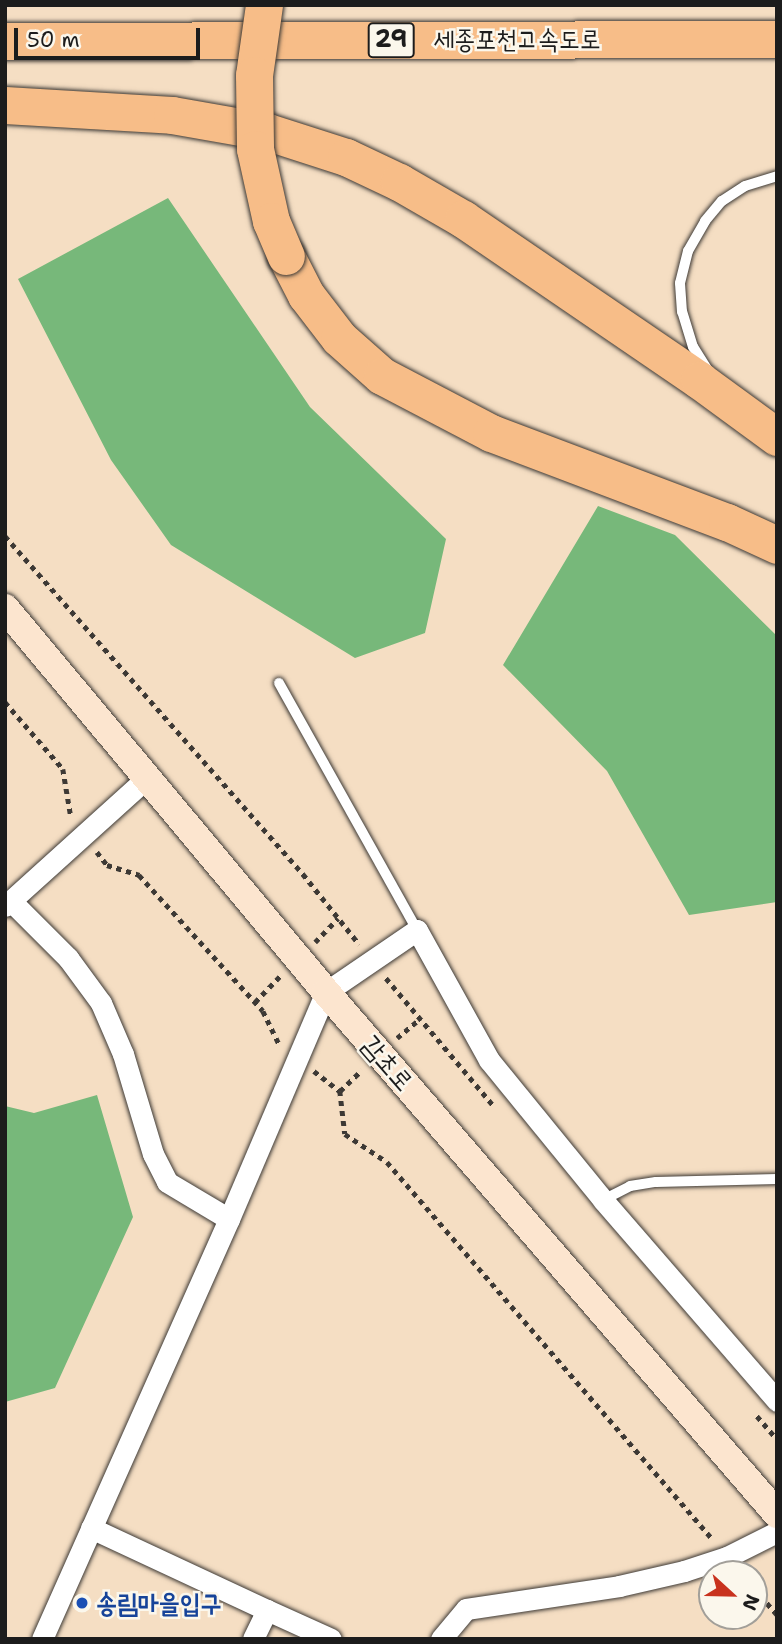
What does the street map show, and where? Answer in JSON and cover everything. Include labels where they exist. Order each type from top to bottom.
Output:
[{"type":"highway","points":[[264,5],[254,75],[256,149],[271,221],[306,295],[339,338],[382,376],[491,433],[727,522],[777,545]]},
{"type":"highway","name":"세종포천고속도로","points":[[5,41],[777,39]]},
{"type":"highway","points":[[5,105],[172,115],[268,132],[346,157],[399,182],[463,219],[737,406],[777,437]]},
{"type":"main road","name":"감초로","points":[[5,608],[326,992],[777,1514]]},
{"type":"street","points":[[148,777],[8,903],[68,958],[101,1003],[132,1080],[153,1154],[167,1182],[229,1219]]},
{"type":"street","points":[[42,1639],[229,1219],[326,992],[417,930],[489,1060],[603,1200],[777,1401]]},
{"type":"street","points":[[91,1528],[331,1639]]},
{"type":"street","points":[[441,1639],[466,1609],[619,1586],[684,1571],[727,1557],[777,1532]]},
{"type":"street","points":[[253,1639],[267,1610]]},
{"type":"lane","points":[[737,406],[709,373],[693,347],[682,312],[680,283],[688,251],[705,221],[722,201],[745,186],[777,176]]},
{"type":"lane","points":[[279,683],[417,930]]},
{"type":"lane","points":[[603,1200],[630,1186],[656,1182],[777,1179]]},
{"type":"path","points":[[5,536],[303,874],[500,1113]]},
{"type":"path","points":[[5,702],[63,769],[72,819],[107,865],[139,875],[263,1012],[278,1044],[340,1091],[345,1134],[387,1162],[727,1557]]},
{"type":"path","points":[[750,1408],[777,1439]]},
{"type":"green space","points":[[168,198],[310,407],[446,539],[425,633],[355,658],[171,545],[111,460],[18,279]]},
{"type":"green space","points":[[598,506],[675,535],[777,636],[777,902],[689,915],[607,771],[503,665]]},
{"type":"green space","points":[[97,1095],[133,1217],[55,1388],[5,1402],[5,1106],[34,1113]]},
{"type":"place","name":"송림마을입구","points":[[82,1603]]}]
